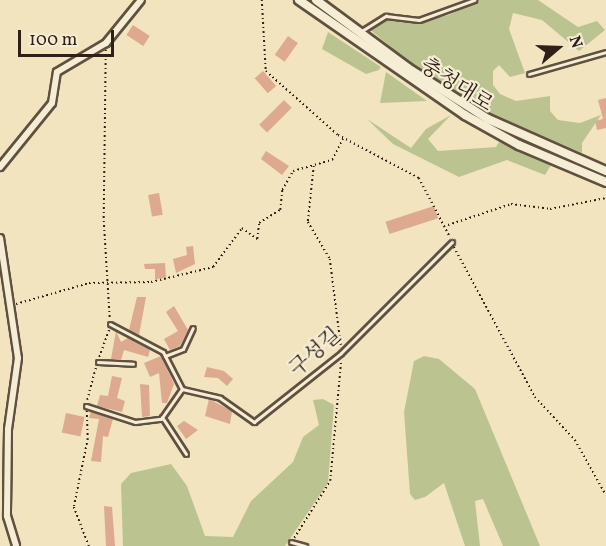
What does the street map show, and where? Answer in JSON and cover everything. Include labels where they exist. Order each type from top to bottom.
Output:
[{"type":"main road","name":"충청대로","points":[[299,0],[465,115],[519,145],[606,182]]},
{"type":"main road","name":"충청대로","points":[[316,0],[359,34],[488,119],[606,171]]},
{"type":"street","points":[[0,167],[52,103],[57,72],[106,43],[141,0]]},
{"type":"street","points":[[0,238],[3,287],[12,305],[18,358],[8,429],[7,516],[16,546]]},
{"type":"lane","points":[[359,34],[386,16],[419,20],[474,0]]},
{"type":"lane","points":[[529,74],[606,52]]},
{"type":"lane","name":"구성길","points":[[182,389],[220,398],[255,422],[341,353],[452,242]]},
{"type":"lane","points":[[86,406],[135,422],[162,417],[182,389],[165,356],[110,324]]},
{"type":"lane","points":[[165,356],[183,349],[193,328]]},
{"type":"lane","points":[[98,362],[133,364]]},
{"type":"lane","points":[[162,417],[186,454]]},
{"type":"lane","points":[[291,542],[305,546]]},
{"type":"path","points":[[262,0],[266,71],[343,138],[419,178],[447,225],[452,242],[535,397],[568,430],[606,495]]},
{"type":"path","points":[[89,546],[74,507],[88,439],[86,406],[110,324],[105,282],[106,43]]},
{"type":"path","points":[[12,305],[105,282],[151,282],[213,267],[242,228],[257,239],[259,223],[280,210],[286,180],[293,171],[314,166],[337,156],[343,138]]},
{"type":"path","points":[[447,225],[511,204],[550,209],[606,198]]},
{"type":"green space","points":[[479,0],[538,0],[578,27],[597,21],[605,30],[579,51],[542,20],[513,13],[509,29],[525,73],[510,77],[499,65],[493,71],[493,85],[500,94],[516,101],[550,96],[550,111],[558,120],[580,123],[601,115],[582,143],[582,153],[494,115],[417,69],[368,28],[386,19],[416,22],[449,15]]},
{"type":"green space","points":[[328,32],[381,67],[379,70],[366,74],[322,49]]},
{"type":"green space","points":[[386,72],[427,101],[380,103]]},
{"type":"green space","points":[[451,115],[428,139],[438,151],[496,147],[499,142],[551,165],[545,175],[507,160],[459,177],[393,144],[367,119],[411,148],[426,129]]},
{"type":"green space","points":[[424,356],[439,359],[475,389],[540,546],[503,546],[483,499],[475,501],[480,546],[465,546],[444,483],[425,497],[415,500],[410,494],[404,412],[414,361]]},
{"type":"green space","points":[[323,399],[334,405],[328,483],[285,546],[123,546],[121,484],[131,473],[171,464],[187,486],[205,536],[233,537],[251,501],[293,462],[303,437],[319,425],[313,400]]},
{"type":"building","points":[[133,25],[150,36],[143,46],[126,35]]},
{"type":"building","points":[[288,36],[298,43],[285,62],[275,55]]},
{"type":"building","points":[[263,71],[276,86],[268,93],[255,78]]},
{"type":"building","points":[[606,98],[606,128],[597,130],[595,121],[603,119],[598,100]]},
{"type":"building","points":[[284,100],[292,108],[267,133],[259,125]]},
{"type":"building","points":[[266,151],[289,166],[282,175],[261,159]]},
{"type":"building","points":[[159,193],[163,215],[152,217],[148,195]]},
{"type":"building","points":[[434,206],[438,218],[390,234],[385,222]]},
{"type":"building","points":[[193,246],[195,264],[176,273],[173,259],[187,255],[186,247]]},
{"type":"building","points":[[165,263],[166,278],[155,279],[155,269],[145,269],[144,264]]},
{"type":"building","points":[[137,297],[146,297],[139,335],[129,330]]},
{"type":"building","points":[[174,306],[188,330],[180,346],[170,350],[164,339],[178,331],[166,312]]},
{"type":"building","points":[[116,331],[121,342],[128,338],[150,350],[148,357],[124,350],[121,360],[111,359]]},
{"type":"building","points":[[161,356],[174,384],[167,403],[162,403],[159,373],[150,377],[144,363]]},
{"type":"building","points":[[207,367],[224,371],[233,379],[227,386],[218,378],[204,377]]},
{"type":"building","points":[[112,376],[122,378],[117,398],[125,401],[122,412],[97,406],[100,395],[108,396]]},
{"type":"building","points":[[140,384],[149,385],[150,416],[142,417]]},
{"type":"building","points":[[209,399],[232,411],[230,424],[205,416]]},
{"type":"building","points":[[91,411],[113,419],[108,437],[103,436],[101,462],[91,461],[99,419],[89,418]]},
{"type":"building","points":[[66,413],[85,417],[80,437],[62,433]]},
{"type":"building","points":[[184,421],[198,430],[186,439],[177,426]]},
{"type":"building","points":[[104,506],[112,507],[115,546],[106,546]]}]
